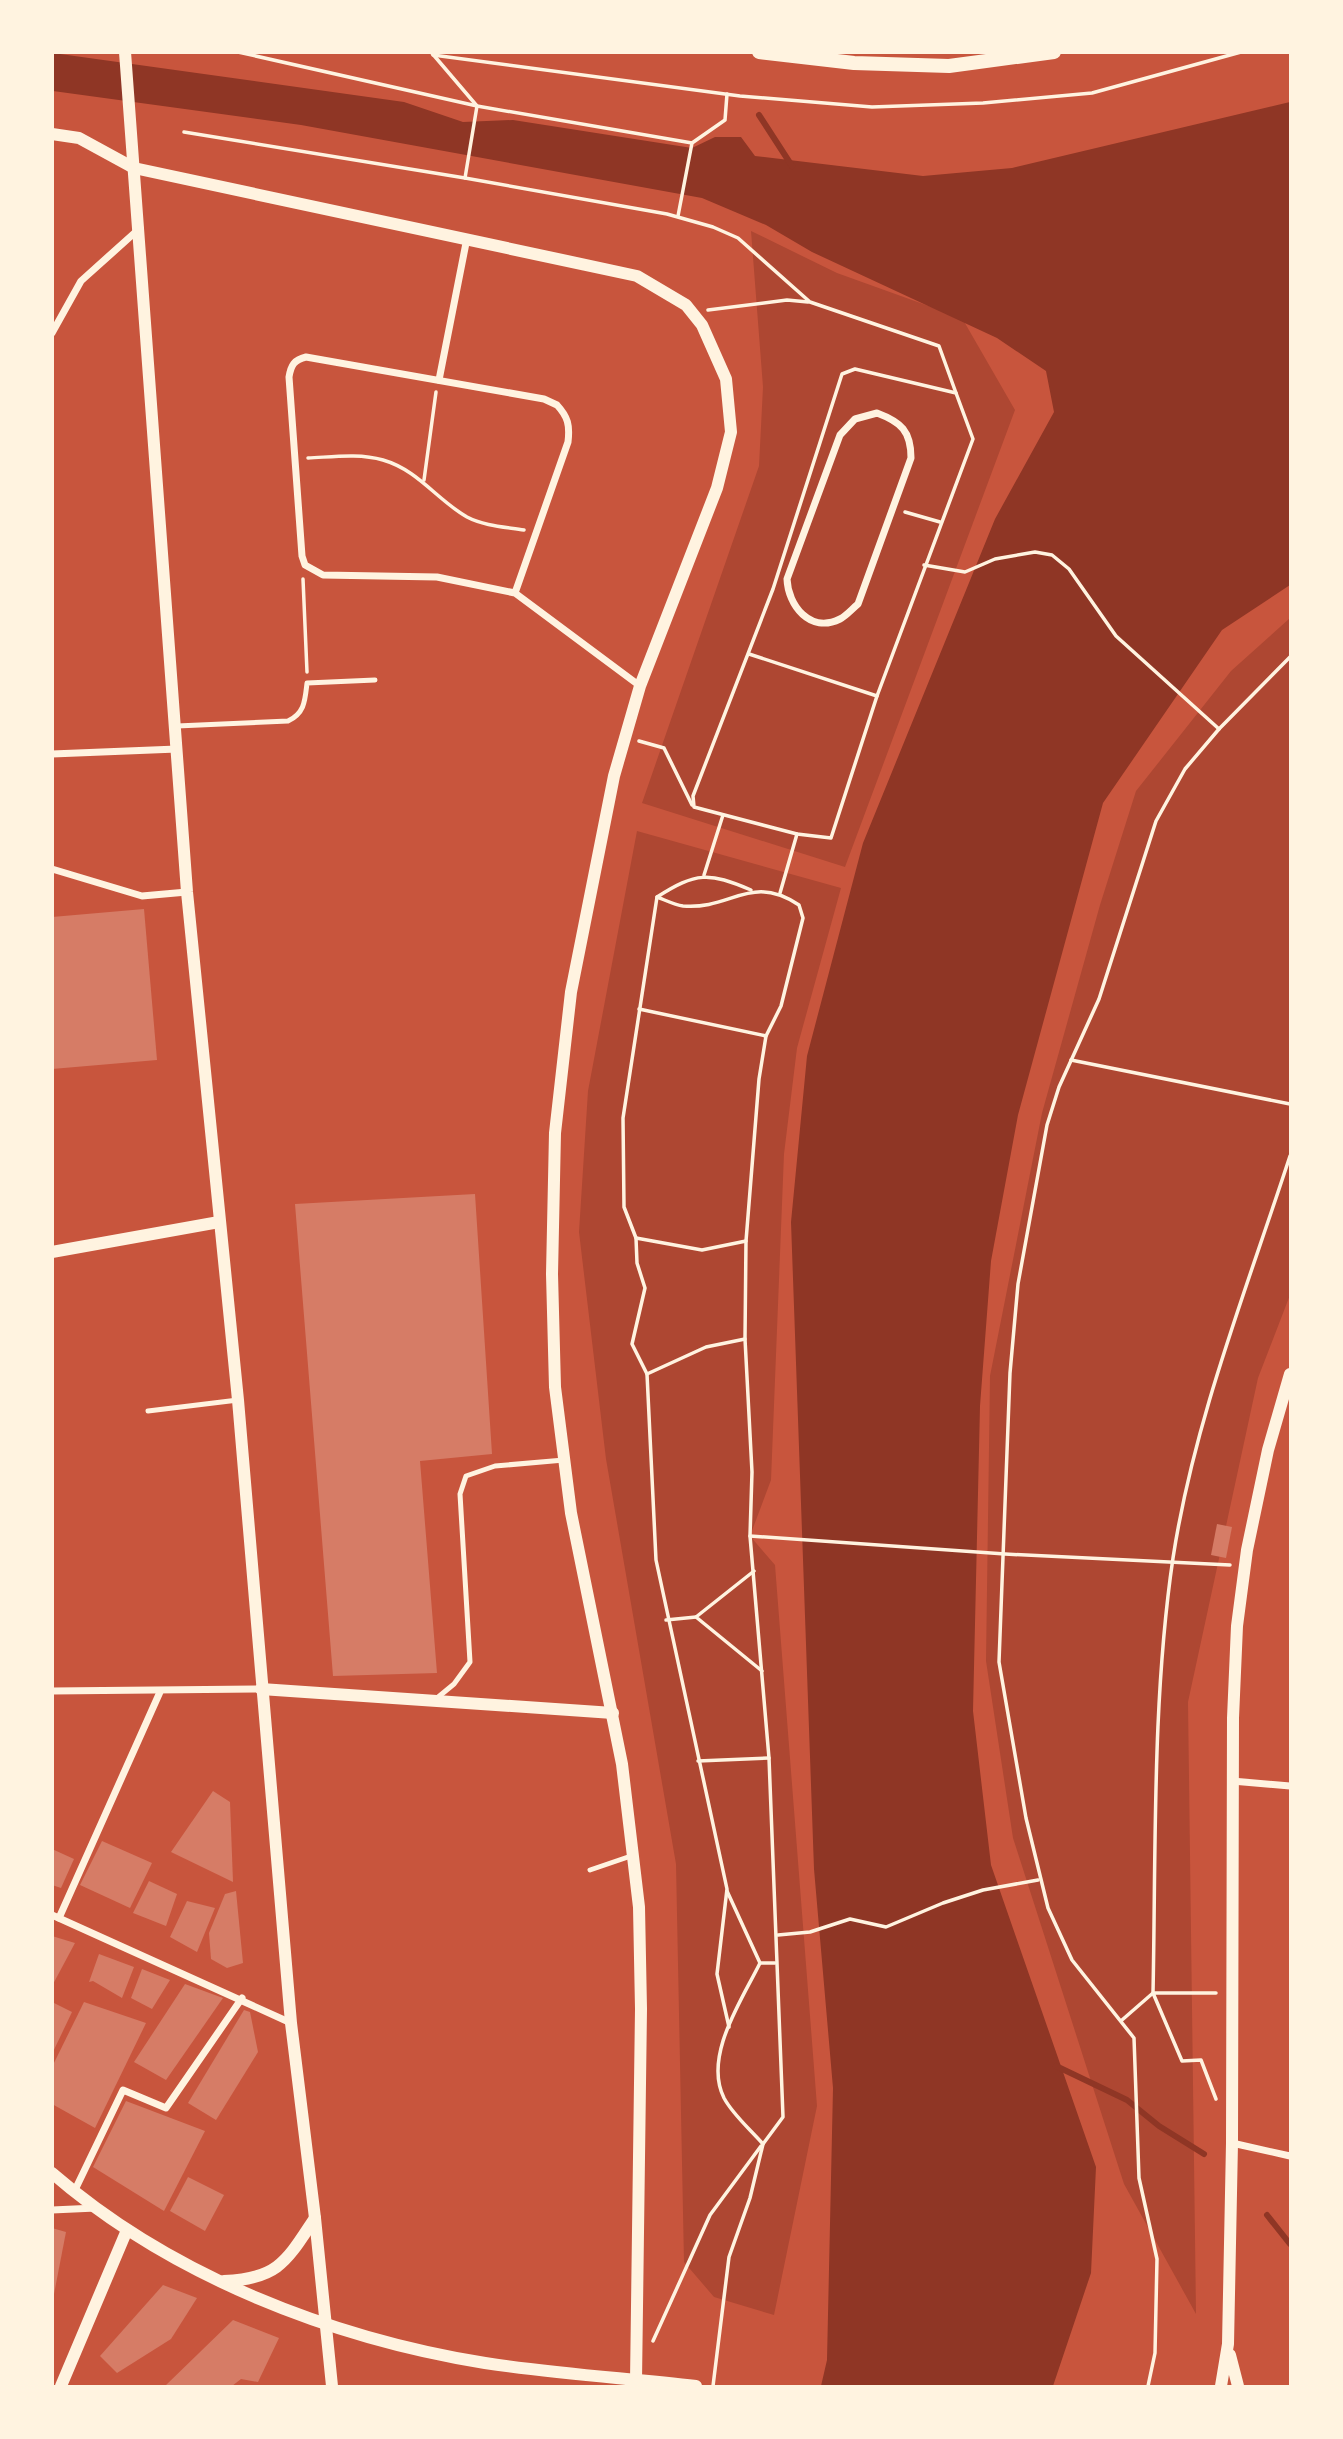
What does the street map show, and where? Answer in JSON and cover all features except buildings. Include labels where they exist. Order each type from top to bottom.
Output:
[{"type":"main road","points":[[759,52],[949,66],[1050,53]]},
{"type":"street","points":[[125,52],[177,726],[187,892],[238,1400],[291,2023],[332,2386]]},
{"type":"street","points":[[52,134],[79,138],[134,168],[636,276],[662,289],[692,312],[717,353],[726,379],[731,432],[717,488],[640,685],[585,911],[561,1059],[555,1133],[552,1332],[564,1460],[591,1617],[613,1713],[634,1855],[641,1982],[636,2381]]},
{"type":"street","points":[[52,333],[81,281],[140,228]]},
{"type":"street","points":[[439,380],[467,238]]},
{"type":"street","points":[[52,315],[60,322]]},
{"type":"street","points":[[515,593],[568,442],[570,427],[566,416],[557,405],[544,399],[439,380],[306,357],[297,359],[291,366],[289,377],[302,555],[305,565],[323,575],[437,577],[515,593],[640,685]]},
{"type":"street","points":[[877,413],[896,420],[911,441],[911,458],[893,508],[858,604],[839,620],[820,623],[799,614],[788,594],[787,579],[840,435],[855,419],[877,413]]},
{"type":"street","points":[[52,754],[178,748]]},
{"type":"street","points":[[52,869],[142,896],[187,892]]},
{"type":"street","points":[[52,1252],[219,1222]]},
{"type":"street","points":[[1221,2386],[1228,2344],[1233,2143],[1234,1671],[1244,1566],[1268,1450],[1290,1374]]},
{"type":"street","points":[[52,1692],[261,1689],[613,1713]]},
{"type":"street","points":[[160,1692],[56,1917],[242,1998],[291,2023]]},
{"type":"street","points":[[1233,1781],[1290,1786]]},
{"type":"street","points":[[74,2192],[123,2090],[166,2108],[242,1998]]},
{"type":"street","points":[[1233,2143],[1290,2156]]},
{"type":"street","points":[[52,2173],[127,2230],[221,2281],[327,2326],[484,2363],[690,2386]]},
{"type":"street","points":[[52,2210],[96,2208]]},
{"type":"street","points":[[221,2281],[253,2280],[275,2270],[293,2252],[315,2218]]},
{"type":"street","points":[[61,2386],[127,2230]]},
{"type":"street","points":[[1228,2344],[1238,2386]]},
{"type":"street","points":[[1213,2386],[1224,2369]]},
{"type":"lane","points":[[177,726],[288,721],[298,717],[304,708],[307,683],[375,680]]},
{"type":"lane","points":[[52,875],[68,872]]},
{"type":"lane","points":[[148,1411],[238,1400]]},
{"type":"lane","points":[[434,1700],[454,1684],[470,1662],[460,1494],[466,1476],[495,1466],[564,1460]]},
{"type":"lane","points":[[590,1870],[634,1855]]},
{"type":"path","points":[[238,52],[477,106],[692,143]]},
{"type":"path","points":[[432,54],[727,94],[872,107],[983,103],[1092,93],[1241,52]]},
{"type":"path","points":[[432,54],[477,106]]},
{"type":"path","points":[[678,217],[692,143],[725,120],[727,94]]},
{"type":"path","points":[[465,177],[477,106]]},
{"type":"path","points":[[184,132],[465,177],[678,217],[738,238],[810,302]]},
{"type":"path","points":[[625,738],[664,748],[687,800],[694,807],[797,834],[831,838],[877,696],[972,439],[939,346],[810,302],[787,300],[692,312]]},
{"type":"path","points":[[694,807],[693,796],[749,654],[842,374],[855,369],[956,393]]},
{"type":"path","points":[[424,481],[425,453],[439,380]]},
{"type":"path","points":[[295,458],[359,456],[380,459],[424,481],[465,516],[480,522],[537,533]]},
{"type":"path","points":[[893,508],[940,522]]},
{"type":"path","points":[[924,565],[965,572],[995,559],[1035,552],[1052,555],[1069,569],[1116,636],[1219,729]]},
{"type":"path","points":[[302,555],[307,683]]},
{"type":"path","points":[[749,654],[877,696]]},
{"type":"path","points":[[1148,2386],[1155,2353],[1157,2259],[1139,2178],[1134,2038],[1072,1960],[1059,1936],[1039,1880],[999,1662],[1010,1373],[1018,1283],[1047,1125],[1071,1060],[1099,999],[1156,821],[1185,769],[1219,729],[1290,657]]},
{"type":"path","points":[[704,875],[723,815]]},
{"type":"path","points":[[781,893],[797,834]]},
{"type":"path","points":[[650,2349],[710,2215],[763,2144],[783,2117],[769,1758],[750,1536],[752,1472],[745,1339],[746,1241],[759,1079],[766,1036],[780,1006],[803,918],[799,905],[781,893],[752,891],[704,875],[684,879],[657,897],[623,1118],[624,1207],[636,1238],[644,1300],[632,1344],[647,1374],[656,1560],[666,1619],[727,1889],[760,1963],[729,2027],[717,2067],[724,2098],[763,2144]]},
{"type":"path","points":[[657,897],[683,906],[729,900],[752,891]]},
{"type":"path","points":[[639,1009],[766,1036]]},
{"type":"path","points":[[1071,1060],[1290,1104]]},
{"type":"path","points":[[1219,2108],[1200,2060],[1182,2061],[1153,1993],[1160,1707],[1173,1560],[1182,1511],[1219,1372],[1290,1156]]},
{"type":"path","points":[[636,1238],[702,1250],[746,1241]]},
{"type":"path","points":[[647,1374],[706,1347],[745,1339]]},
{"type":"path","points":[[750,1536],[1005,1554],[1173,1560],[1244,1566]]},
{"type":"path","points":[[666,1619],[696,1617],[754,1571]]},
{"type":"path","points":[[696,1617],[762,1671]]},
{"type":"path","points":[[698,1761],[769,1758]]},
{"type":"path","points":[[778,1935],[810,1932],[850,1919],[886,1927],[973,1893],[1039,1880]]},
{"type":"path","points":[[727,1889],[717,1974],[729,2027]]},
{"type":"path","points":[[760,1963],[776,1964]]},
{"type":"path","points":[[1122,2020],[1153,1993],[1233,1993]]},
{"type":"path","points":[[713,2386],[729,2257],[753,2188],[763,2144]]},
{"type":"shaded area","points":[[53,53],[404,102],[463,122],[513,120],[692,148],[715,137],[741,137],[755,156],[923,176],[1012,168],[1290,102],[1290,585],[1222,630],[1103,803],[1018,1115],[991,1261],[980,1406],[973,1711],[991,1865],[1096,2167],[1091,2273],[1053,2386],[821,2386],[827,2360],[833,2088],[814,1869],[791,1222],[807,1056],[863,843],[995,519],[1054,412],[1046,371],[997,338],[812,252],[766,225],[702,198],[301,125],[53,91]]},
{"type":"shaded area","points":[[751,231],[837,273],[962,318],[1015,410],[845,867],[642,803],[759,466],[763,387]]},
{"type":"shaded area","points":[[1290,618],[1290,1295],[1258,1378],[1188,1702],[1196,2314],[1124,2184],[1013,1838],[986,1661],[990,1376],[1042,1113],[1100,905],[1136,791],[1231,671]]},
{"type":"shaded area","points":[[637,831],[841,888],[797,1048],[784,1154],[771,1480],[750,1536],[775,1565],[817,2106],[774,2315],[714,2297],[684,2262],[676,1864],[606,1459],[579,1232],[588,1091]]},
{"type":"waterway","points":[[759,115],[792,166]]},
{"type":"waterway","points":[[1056,2066],[1127,2100],[1159,2126],[1204,2154]]},
{"type":"waterway","points":[[1267,2215],[1290,2244]]}]
